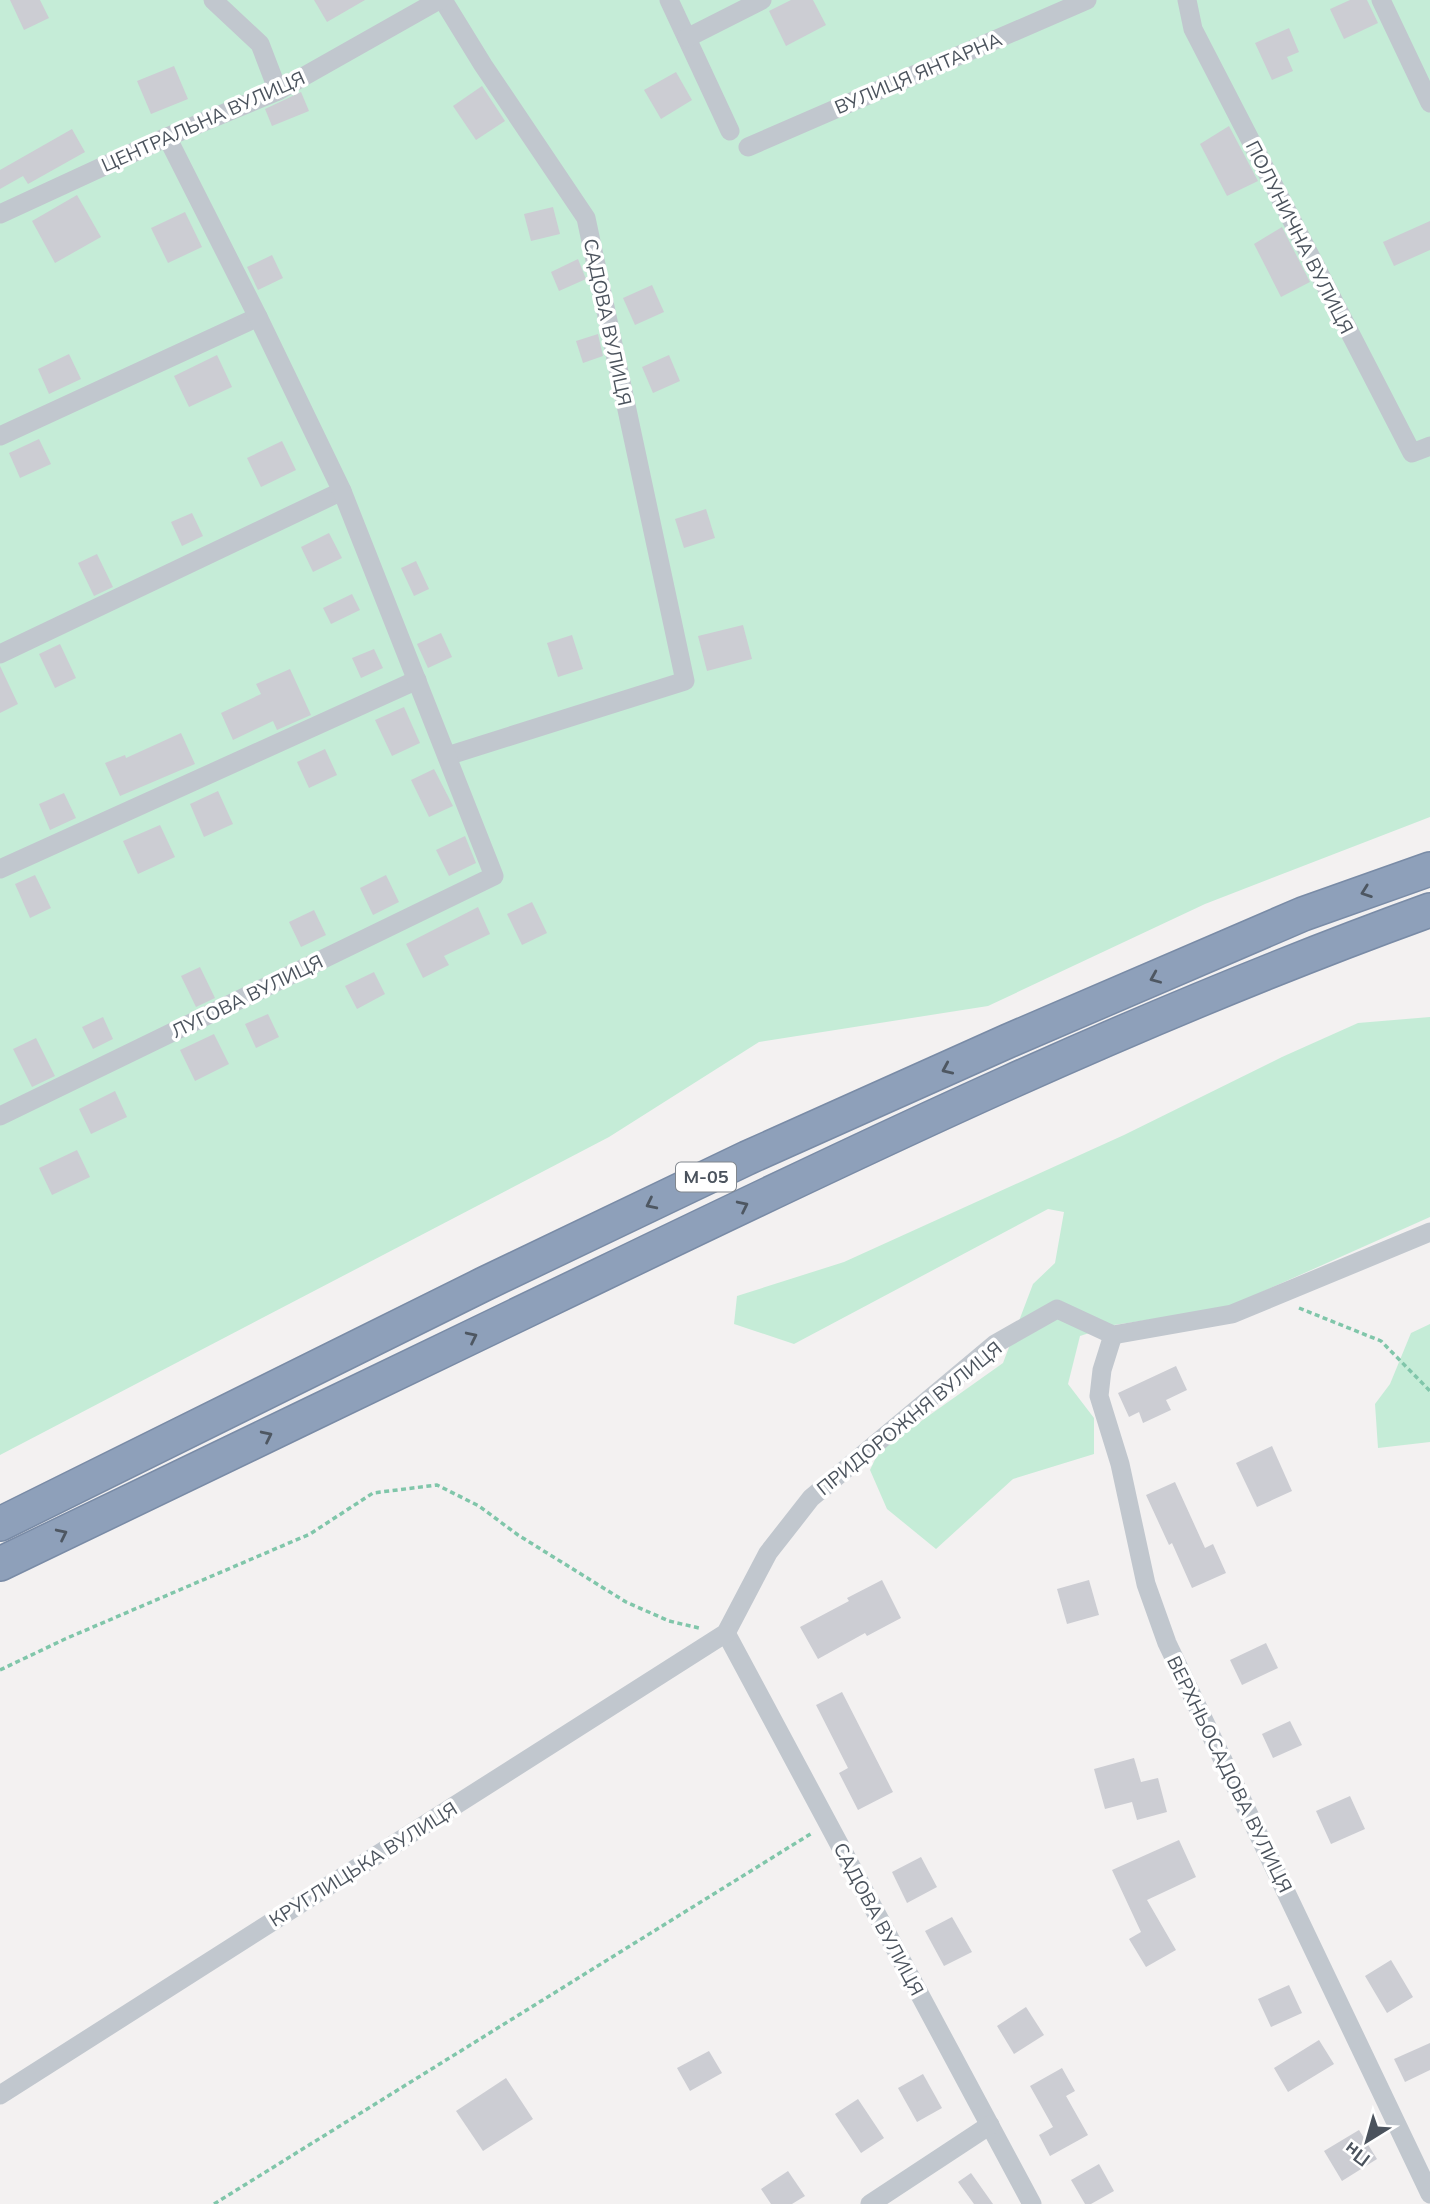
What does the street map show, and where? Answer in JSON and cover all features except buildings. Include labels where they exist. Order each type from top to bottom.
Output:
[{"type":"highway","name":"М-05","points":[[0,1524],[484,1284],[747,1158],[1303,914],[1430,869]]},
{"type":"highway","name":"М-05","points":[[0,1564],[772,1192],[1027,1075],[1318,950],[1430,910]]},
{"type":"street","points":[[213,0],[260,44],[278,91]]},
{"type":"street","name":"ЦЕНТРАЛЬНА ВУЛИЦЯ","points":[[0,214],[167,137],[278,91],[441,0]]},
{"type":"street","name":"САДОВА ВУЛИЦЯ","points":[[441,0],[586,218],[685,681],[447,756]]},
{"type":"street","points":[[669,0],[730,131]]},
{"type":"street","points":[[687,38],[762,0]]},
{"type":"street","name":"ВУЛИЦЯ ЯНТАРНА","points":[[748,146],[1087,0]]},
{"type":"street","name":"ПОЛУНИЧНА ВУЛИЦЯ","points":[[1185,0],[1193,29],[1412,453],[1430,446]]},
{"type":"street","points":[[1381,0],[1430,103]]},
{"type":"street","points":[[167,137],[342,491],[447,756]]},
{"type":"street","points":[[0,436],[258,317]]},
{"type":"street","points":[[0,654],[342,491]]},
{"type":"street","points":[[0,869],[417,680]]},
{"type":"street","name":"ЛУГОВА ВУЛИЦЯ","points":[[0,1116],[494,876],[447,756]]},
{"type":"street","points":[[1114,1335],[1232,1314],[1430,1232]]},
{"type":"street","name":"ПРИДОРОЖНЯ ВУЛИЦЯ","points":[[726,1633],[768,1553],[811,1498],[995,1344],[1057,1309],[1114,1335]]},
{"type":"street","name":"ВЕРХНЬОСАДОВА ВУЛИЦЯ","points":[[1114,1335],[1102,1370],[1099,1396],[1120,1464],[1146,1584],[1163,1631],[1430,2194]]},
{"type":"street","name":"САДОВА ВУЛИЦЯ","points":[[726,1633],[1032,2204]]},
{"type":"street","name":"КРУГЛИЦЬКА ВУЛИЦЯ","points":[[0,2095],[726,1633]]},
{"type":"street","points":[[870,2204],[990,2125]]},
{"type":"path","points":[[1273,1297],[1381,1341],[1430,1391]]},
{"type":"path","points":[[0,1670],[65,1639],[310,1534],[373,1493],[437,1485],[479,1507],[518,1535],[625,1601],[669,1621],[726,1633]]},
{"type":"path","points":[[214,2204],[829,1822]]},
{"type":"green space","points":[[0,0],[1430,0],[1430,817],[1205,904],[988,1006],[759,1042],[609,1137],[0,1455]]},
{"type":"green space","points":[[1430,1017],[1430,1217],[1226,1308],[1114,1325],[1080,1336],[1068,1384],[1094,1418],[1094,1454],[1013,1479],[936,1549],[887,1509],[870,1470],[879,1451],[1003,1363],[1033,1284],[1055,1263],[1064,1212],[1048,1209],[794,1344],[734,1324],[737,1296],[844,1262],[1124,1135],[1282,1057],[1358,1023]]},
{"type":"green space","points":[[1430,1324],[1430,1442],[1378,1448],[1375,1404],[1390,1384],[1411,1333]]}]
